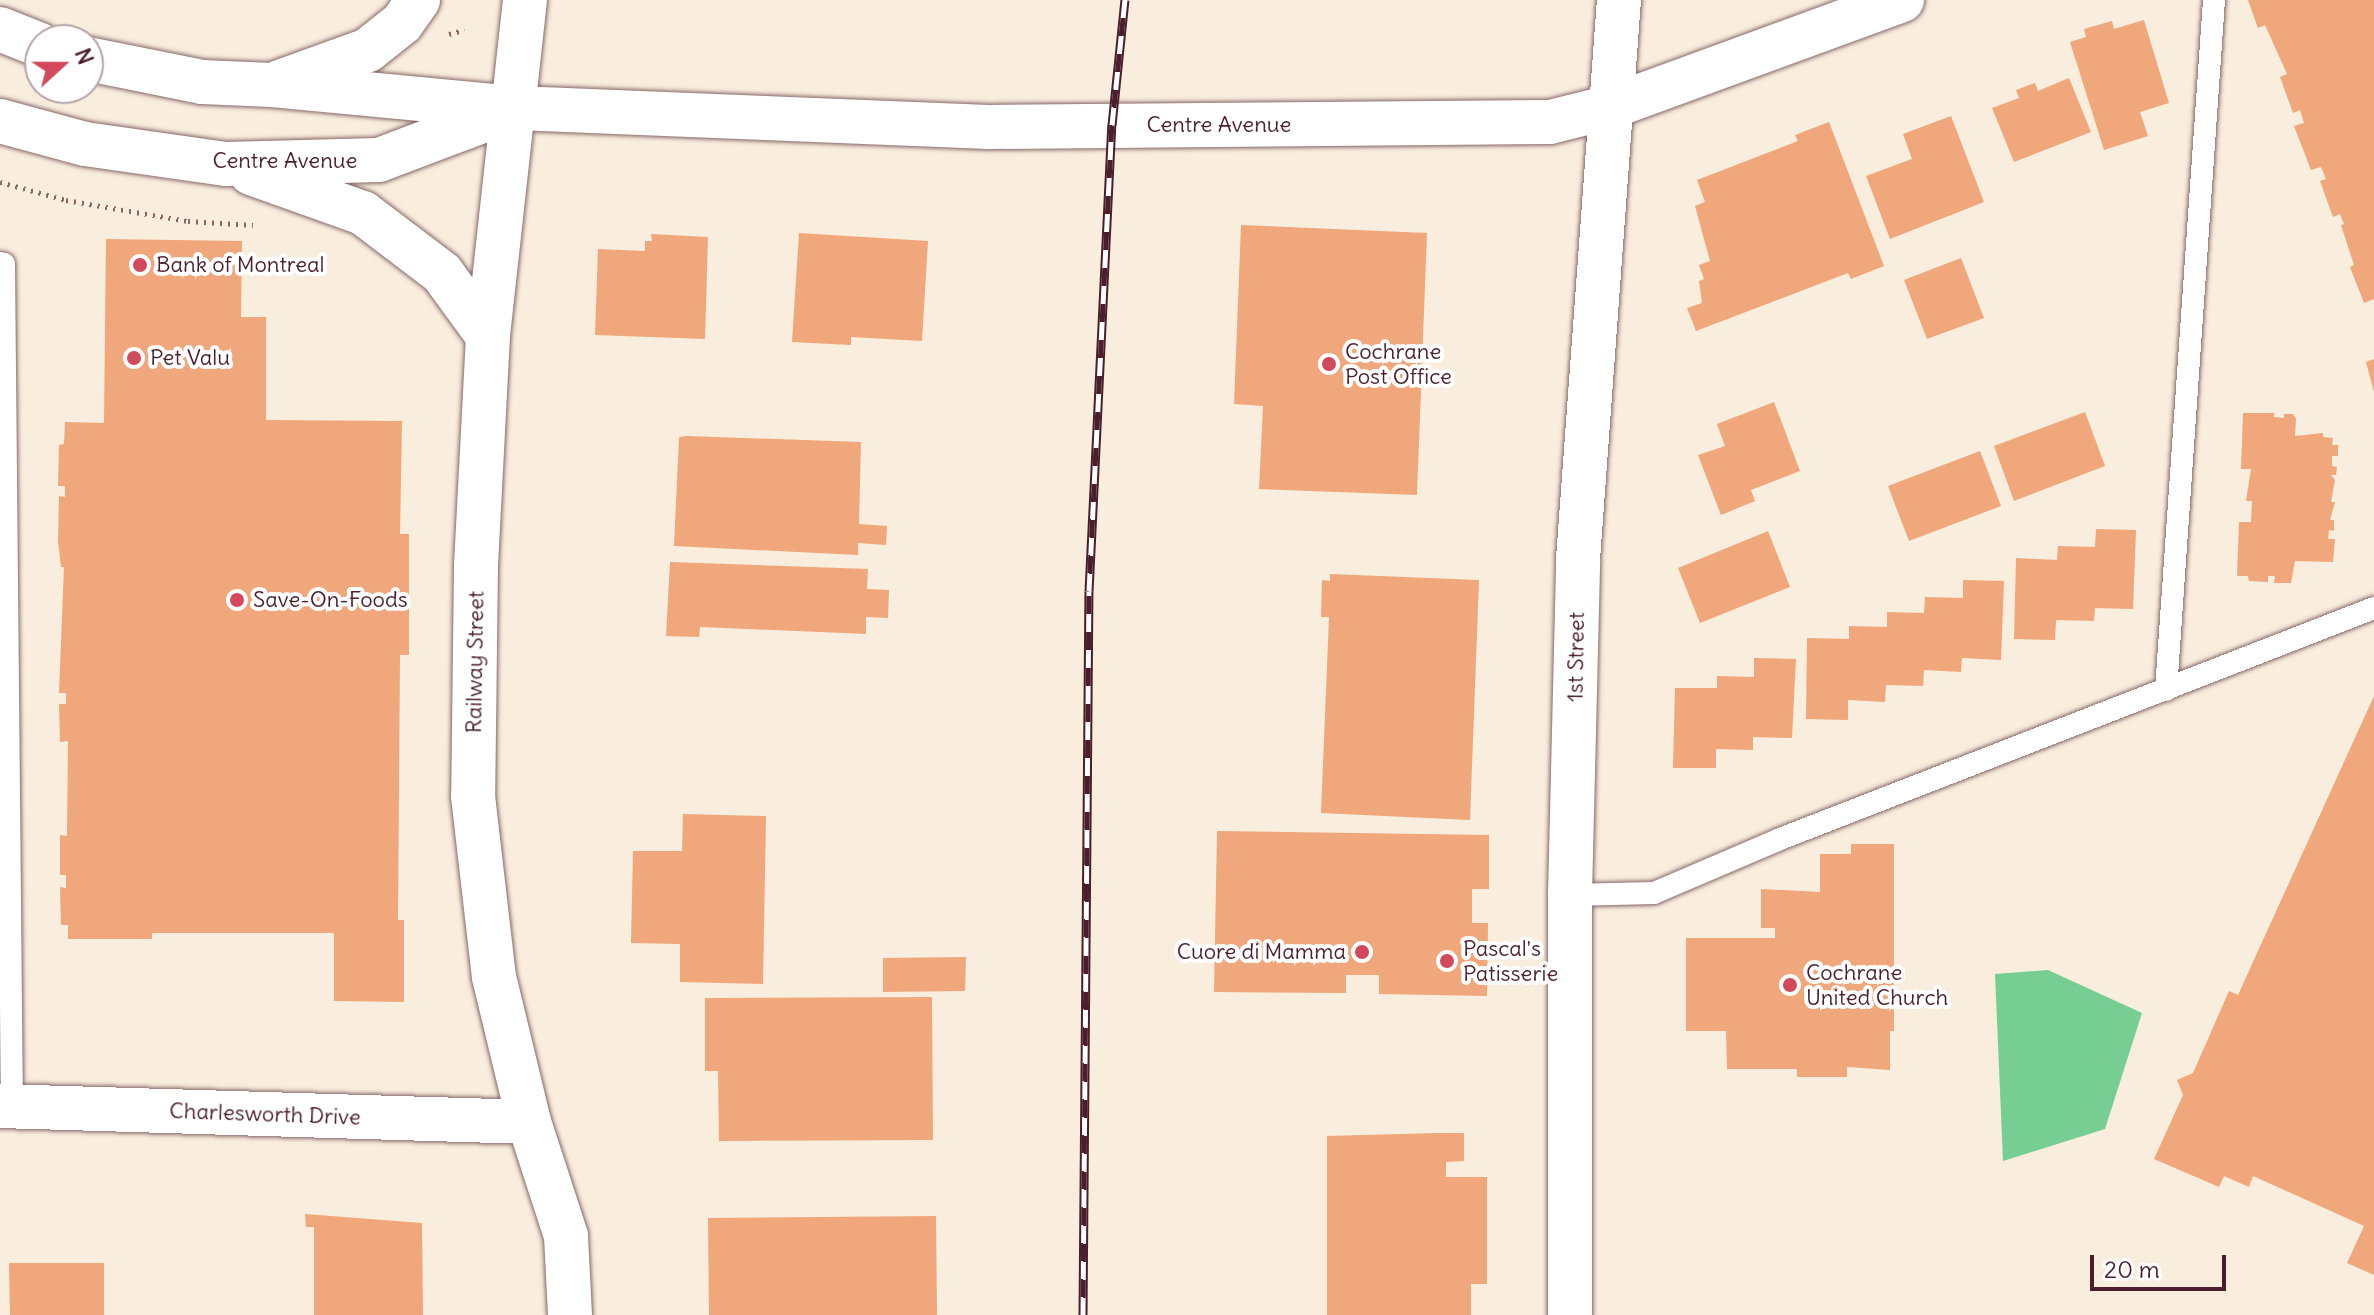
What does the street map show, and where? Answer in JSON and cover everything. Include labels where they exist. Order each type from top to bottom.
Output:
[{"type":"street","points":[[272,85],[368,50],[402,23],[418,0]]},
{"type":"street","name":"Railway Street","points":[[525,0],[516,108],[488,336],[476,565],[473,796],[494,977],[529,1122],[566,1236],[570,1315]]},
{"type":"street","name":"1st Street","points":[[1570,1315],[1570,895],[1578,559],[1619,0]]},
{"type":"street","name":"Centre Avenue","points":[[104,62],[202,82],[272,85],[516,108],[989,127],[1550,122],[1610,107],[1902,0]]},
{"type":"street","points":[[0,29],[24,39]]},
{"type":"street","name":"Centre Avenue","points":[[0,121],[85,144],[226,164],[379,160],[516,108]]},
{"type":"street","points":[[226,164],[363,213],[442,273],[488,336]]},
{"type":"street","name":"Charlesworth Drive","points":[[6,1107],[529,1122]]},
{"type":"lane","points":[[2166,690],[2214,0]]},
{"type":"lane","points":[[0,263],[4,264],[6,1107]]},
{"type":"lane","points":[[1570,895],[1654,893],[1780,839],[2374,608]]},
{"type":"path","points":[[0,182],[66,200],[188,221],[266,226]]},
{"type":"green space","points":[[2048,970],[2142,1013],[2105,1129],[2003,1161],[1995,974]]},
{"type":"building","points":[[2248,0],[2374,0],[2374,299],[2364,303],[2350,267],[2354,265],[2341,225],[2344,224],[2340,214],[2333,217],[2320,181],[2326,179],[2321,167],[2311,170],[2294,126],[2304,123],[2300,110],[2293,113],[2280,77],[2287,74],[2265,25],[2258,28]]},
{"type":"building","points":[[2144,20],[2169,103],[2140,112],[2148,136],[2104,150],[2070,42],[2086,37],[2084,29],[2112,21],[2114,29]]},
{"type":"building","points":[[2069,78],[2091,132],[2014,162],[1992,108],[2019,98],[2016,90],[2035,83],[2038,91]]},
{"type":"building","points":[[1951,116],[1984,202],[1890,239],[1866,176],[1912,159],[1903,134]]},
{"type":"building","points":[[1829,122],[1884,266],[1851,279],[1848,273],[1696,331],[1687,308],[1702,303],[1699,281],[1704,279],[1699,265],[1710,261],[1695,206],[1705,202],[1697,180],[1798,141],[1795,135]]},
{"type":"building","name":"Cochrane Post Office","points":[[1241,225],[1427,233],[1417,495],[1259,489],[1263,406],[1234,404]]},
{"type":"building","points":[[799,233],[928,241],[922,341],[851,337],[851,345],[792,342]]},
{"type":"building","points":[[651,234],[708,237],[705,339],[595,335],[598,249],[645,251],[645,241],[652,241]]},
{"type":"building","name":"Save-On-Foods","points":[[106,239],[242,241],[241,317],[266,317],[266,420],[402,421],[400,534],[409,534],[409,655],[400,655],[398,920],[404,920],[404,1002],[334,1001],[334,933],[152,933],[152,939],[68,939],[68,925],[61,925],[60,887],[66,888],[66,875],[60,875],[60,835],[67,836],[68,741],[60,742],[59,704],[66,704],[66,693],[59,693],[64,567],[61,567],[58,541],[59,496],[65,497],[65,486],[58,486],[59,445],[64,444],[65,422],[104,423]]},
{"type":"building","points":[[1961,258],[1984,318],[1927,339],[1904,280]]},
{"type":"building","points":[[2374,359],[2374,392],[2366,362]]},
{"type":"building","points":[[1774,402],[1800,471],[1751,490],[1755,501],[1721,515],[1698,455],[1725,446],[1717,424]]},
{"type":"building","points":[[2085,412],[2105,466],[2014,501],[1994,446]]},
{"type":"building","points":[[2243,413],[2274,413],[2274,417],[2284,418],[2284,414],[2293,414],[2296,419],[2295,436],[2323,433],[2323,437],[2333,438],[2332,445],[2338,445],[2338,456],[2332,456],[2332,466],[2337,467],[2336,475],[2331,475],[2335,480],[2331,502],[2335,502],[2330,520],[2334,520],[2334,531],[2329,530],[2328,539],[2335,539],[2333,562],[2295,561],[2291,583],[2274,583],[2275,576],[2268,576],[2268,582],[2249,581],[2248,576],[2237,576],[2239,522],[2251,522],[2252,501],[2246,501],[2251,469],[2241,469]]},
{"type":"building","points":[[679,437],[861,442],[859,524],[887,526],[886,545],[858,543],[858,555],[674,546]]},
{"type":"building","points":[[1980,451],[2001,506],[1909,541],[1888,486]]},
{"type":"building","points":[[2096,529],[2136,530],[2133,609],[2095,608],[2094,621],[2056,620],[2055,640],[2014,639],[2016,558],[2057,560],[2058,546],[2095,547]]},
{"type":"building","points":[[1768,531],[1790,587],[1700,623],[1678,568]]},
{"type":"building","points":[[670,562],[868,569],[867,589],[889,590],[888,618],[866,617],[866,634],[700,627],[699,637],[666,636]]},
{"type":"building","points":[[1330,574],[1479,580],[1470,820],[1321,813],[1329,617],[1321,617],[1322,580],[1330,581]]},
{"type":"building","points":[[1963,580],[2004,581],[2001,660],[1962,658],[1961,672],[1924,670],[1923,686],[1886,685],[1885,702],[1848,700],[1848,720],[1806,719],[1807,638],[1849,639],[1849,626],[1887,627],[1887,612],[1924,613],[1925,597],[1963,598]]},
{"type":"building","points":[[1754,658],[1796,659],[1792,738],[1753,737],[1753,750],[1716,749],[1716,768],[1673,768],[1675,688],[1717,688],[1717,676],[1754,677]]},
{"type":"building","points":[[2374,696],[2374,1275],[2347,1263],[2364,1226],[2253,1176],[2249,1187],[2224,1176],[2219,1187],[2154,1159],[2183,1095],[2177,1080],[2193,1073],[2229,991],[2238,995]]},
{"type":"building","points":[[683,814],[766,816],[763,984],[680,982],[680,944],[631,943],[633,851],[682,851]]},
{"type":"building","points":[[1217,831],[1489,835],[1489,889],[1472,889],[1472,923],[1488,923],[1487,996],[1379,994],[1379,975],[1346,975],[1346,993],[1214,992]]},
{"type":"building","name":"Cochrane United Church","points":[[1851,844],[1894,844],[1894,1031],[1890,1031],[1890,1070],[1847,1067],[1847,1077],[1797,1077],[1797,1069],[1727,1069],[1726,1031],[1686,1031],[1686,938],[1775,938],[1775,928],[1761,928],[1761,889],[1820,892],[1820,854],[1851,854]]},
{"type":"building","points":[[966,957],[965,991],[883,992],[883,958]]},
{"type":"building","points":[[932,997],[933,1140],[719,1141],[718,1071],[705,1071],[705,998]]},
{"type":"building","points":[[1464,1133],[1464,1161],[1446,1162],[1446,1177],[1487,1177],[1487,1284],[1471,1284],[1471,1315],[1327,1315],[1327,1136]]},
{"type":"building","points":[[305,1214],[422,1223],[423,1315],[314,1315],[314,1227],[306,1227]]},
{"type":"building","points":[[936,1216],[937,1315],[709,1315],[708,1218]]},
{"type":"building","points":[[9,1263],[104,1263],[104,1315],[10,1315]]},
{"type":"railway","points":[[1083,1315],[1089,591],[1112,125],[1125,0]]},
{"type":"place","name":"Bank of Montreal","points":[[140,265]]},
{"type":"place","name":"Pet Valu","points":[[134,358]]},
{"type":"place","name":"Cochrane Post Office","points":[[1329,364]]},
{"type":"place","name":"Save-On-Foods","points":[[237,600]]},
{"type":"place","name":"Cuore di Mamma","points":[[1362,952]]},
{"type":"place","name":"Pascal's Patisserie","points":[[1447,961]]},
{"type":"place","name":"Cochrane United Church","points":[[1790,985]]}]
